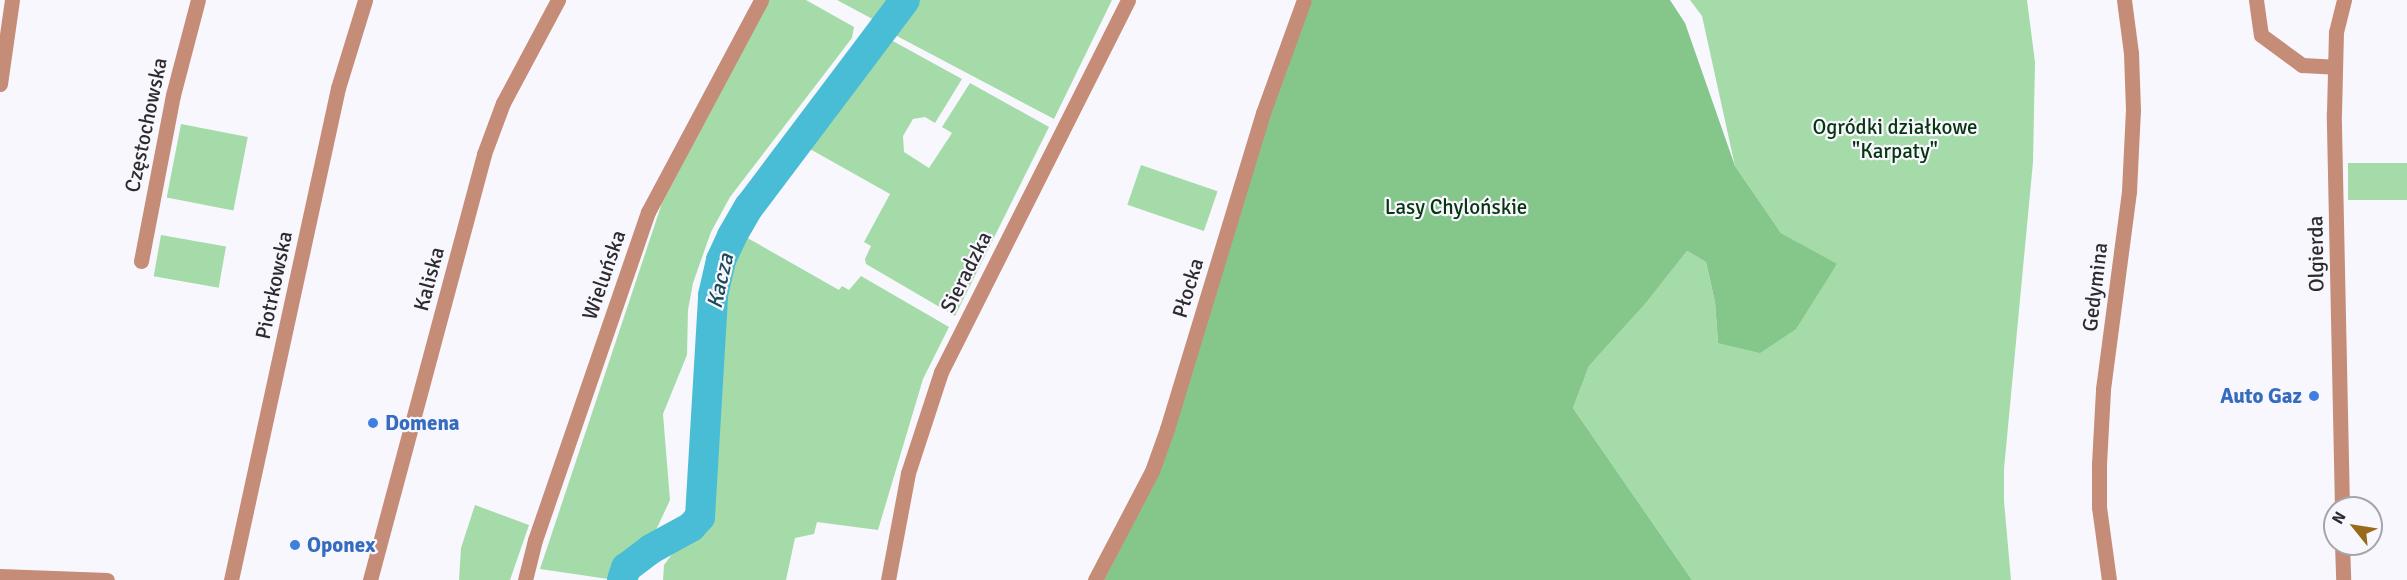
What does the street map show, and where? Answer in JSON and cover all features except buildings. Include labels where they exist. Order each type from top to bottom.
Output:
[{"type":"street","points":[[0,84],[12,0]]},
{"type":"street","name":"Częstochowska","points":[[141,261],[171,105],[198,0]]},
{"type":"street","name":"Piotrkowska","points":[[231,580],[338,88],[365,0]]},
{"type":"street","name":"Kaliska","points":[[370,580],[484,154],[503,103],[558,0]]},
{"type":"street","name":"Wieluńska","points":[[525,580],[539,529],[648,212],[761,0]]},
{"type":"street","name":"Sieradzka","points":[[888,580],[908,473],[941,372],[1128,0]]},
{"type":"street","name":"Płocka","points":[[1095,580],[1152,471],[1167,429],[1263,113],[1304,0]]},
{"type":"street","name":"Gedymina","points":[[2109,580],[2099,507],[2099,464],[2103,389],[2128,191],[2132,122],[2131,53],[2124,0]]},
{"type":"street","points":[[2256,0],[2260,35],[2302,64],[2335,67]]},
{"type":"street","name":"Olgierda","points":[[2342,496],[2335,67],[2336,32],[2344,0]]},
{"type":"street","points":[[2342,556],[2343,580]]},
{"type":"street","points":[[0,576],[107,580]]},
{"type":"green space","points":[[769,0],[806,0],[854,27],[852,38],[730,197],[711,232],[693,283],[688,310],[687,355],[663,414],[670,500],[657,528],[637,550],[622,562],[615,580],[540,569],[662,203]]},
{"type":"green space","points":[[837,0],[893,0],[878,22]]},
{"type":"green space","points":[[915,0],[1112,0],[1054,119],[895,35],[917,7]]},
{"type":"green space","name":"Lasy Chylońskie","points":[[1312,0],[1670,0],[1685,23],[1735,166],[1781,233],[1837,264],[1796,329],[1760,353],[1718,343],[1715,302],[1706,262],[1687,251],[1646,303],[1589,366],[1573,408],[1692,580],[1104,580],[1158,475],[1268,117]]},
{"type":"green space","name":"Ogródki działkowe \"Karpaty\"","points":[[1690,0],[2027,0],[2035,62],[2033,162],[2004,469],[2004,501],[2011,580],[1692,580],[1573,408],[1589,366],[1646,303],[1687,251],[1706,262],[1715,302],[1718,343],[1837,265],[1781,233],[1735,166],[1702,16]]},
{"type":"green space","points":[[891,40],[962,79],[935,123],[925,117],[913,119],[903,136],[904,152],[929,168],[952,133],[942,127],[970,83],[1049,127],[955,316],[866,264],[865,259],[871,246],[864,242],[890,194],[810,149],[869,63],[872,64]]},
{"type":"green space","points":[[181,124],[248,137],[233,211],[167,198]]},
{"type":"green space","points":[[2348,163],[2407,163],[2407,200],[2348,200]]},
{"type":"green space","points":[[1141,165],[1218,191],[1204,231],[1127,205]]},
{"type":"green space","points":[[161,235],[226,246],[219,288],[154,276]]},
{"type":"green space","points":[[744,236],[839,290],[842,286],[849,290],[861,276],[949,327],[923,379],[878,530],[817,522],[814,534],[795,538],[786,580],[663,580],[664,565],[676,549],[698,535],[710,510],[706,495],[710,453],[709,434],[724,286]]},
{"type":"green space","points":[[475,505],[529,525],[510,580],[459,580],[461,548]]},
{"type":"waterway","name":"Kacza","points":[[622,580],[626,568],[651,549],[691,527],[700,517],[713,295],[721,260],[732,236],[749,207],[905,0]]},
{"type":"place","name":"Auto Gaz","points":[[2314,396]]},
{"type":"place","name":"Domena","points":[[373,423]]},
{"type":"place","name":"Oponex","points":[[295,545]]}]
